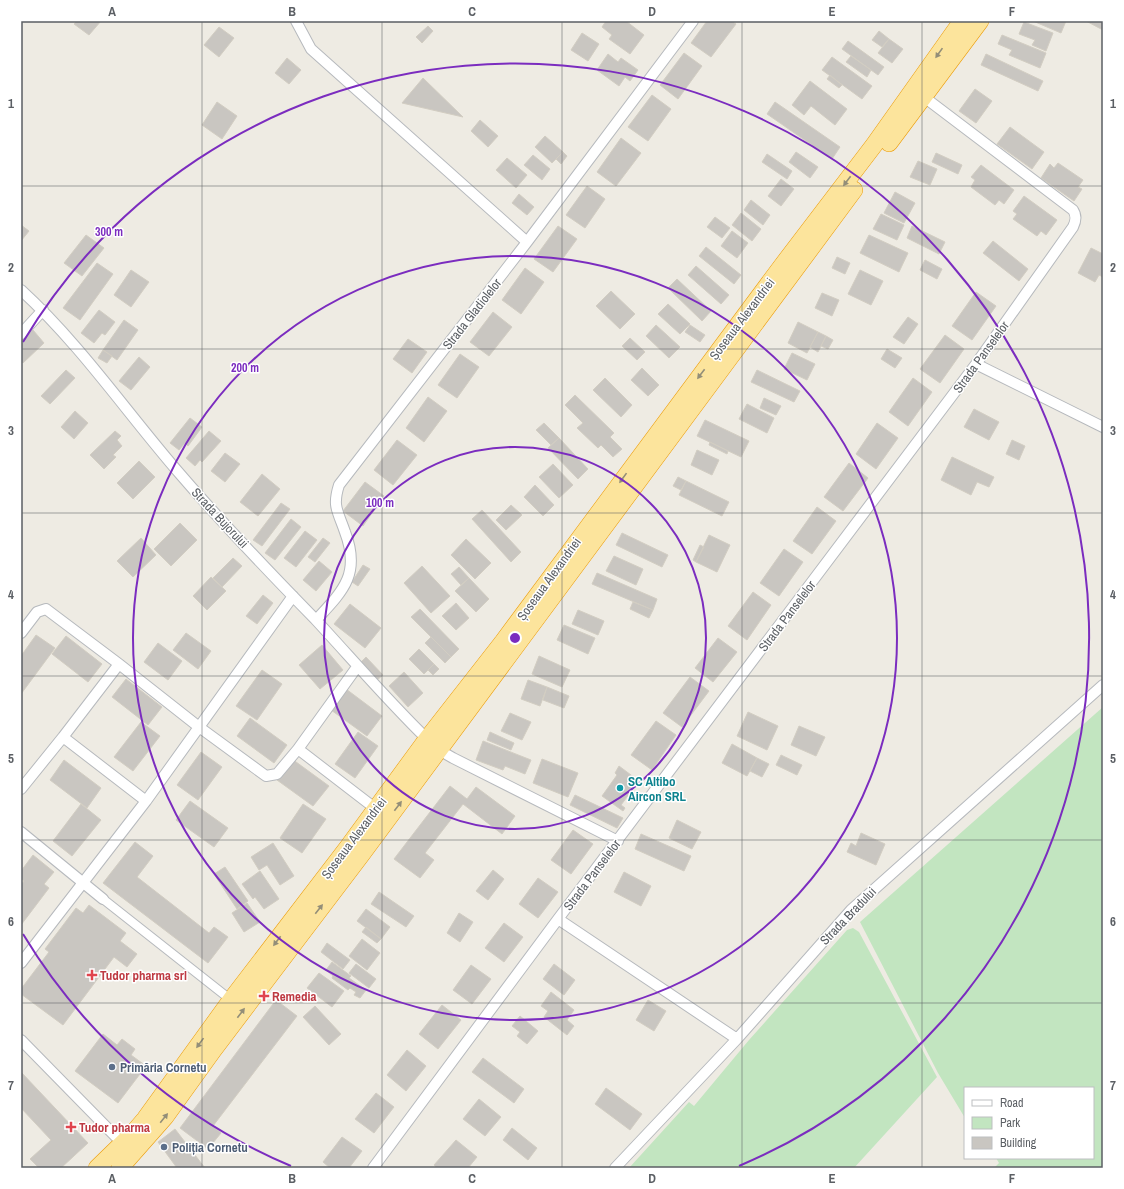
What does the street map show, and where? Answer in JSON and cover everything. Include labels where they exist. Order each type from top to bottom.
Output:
[{"type":"highway","name":"Șoseaua Alexandriei","points":[[120,1168],[165,1117],[224,1036],[361,855],[433,744],[502,643],[776,273],[874,145],[962,21]]},
{"type":"highway","name":"Șoseaua Alexandriei","points":[[97,1168],[123,1144],[145,1119],[231,1000],[376,809],[433,744],[614,513],[980,21]]},
{"type":"street","points":[[296,21],[311,49],[527,242]]},
{"type":"street","name":"Strada Gladiolelor","points":[[316,620],[335,600],[346,584],[351,567],[351,549],[338,513],[335,498],[340,485],[527,242],[693,21]]},
{"type":"street","name":"Strada Panselelor","points":[[373,1168],[558,919],[976,364],[1073,228],[1076,222],[1076,215],[1073,210],[924,97]]},
{"type":"street","name":"Strada Bujorului","points":[[21,290],[43,310],[88,362],[180,474],[292,596],[316,620],[357,667],[433,744],[453,758],[618,840]]},
{"type":"street","points":[[21,334],[43,310]]},
{"type":"street","points":[[976,364],[1103,427]]},
{"type":"street","points":[[21,963],[146,801],[292,596]]},
{"type":"street","points":[[21,633],[37,612],[46,609],[199,727],[266,776],[277,774],[298,748],[357,667]]},
{"type":"street","points":[[21,789],[119,664]]},
{"type":"street","name":"Strada Bradului","points":[[615,1168],[737,1039],[851,910],[1103,686]]},
{"type":"street","points":[[63,737],[146,801]]},
{"type":"street","points":[[298,748],[376,809]]},
{"type":"street","points":[[21,832],[231,1000]]},
{"type":"street","points":[[558,919],[737,1039]]},
{"type":"street","points":[[21,1040],[123,1144]]},
{"type":"green space","points":[[1103,707],[1103,1168],[994,1168],[999,1163],[997,1159],[1094,1159],[1094,1087],[964,1087],[964,1116],[938,1073],[860,922]]},
{"type":"green space","points":[[853,928],[859,932],[937,1077],[854,1168],[629,1168],[689,1102],[694,1106],[749,1040],[847,930]]},
{"type":"building","points":[[77,21],[101,21],[89,35],[74,24]]},
{"type":"building","points":[[606,21],[626,21],[644,35],[630,54],[609,39],[612,35],[602,27]]},
{"type":"building","points":[[707,21],[731,21],[736,24],[711,57],[691,43]]},
{"type":"building","points":[[1033,21],[1066,21],[1061,33]]},
{"type":"building","points":[[1086,21],[1103,21],[1103,30]]},
{"type":"building","points":[[1024,22],[1053,33],[1046,51],[1032,45],[1035,40],[1019,34]]},
{"type":"building","points":[[428,26],[433,31],[422,43],[416,37]]},
{"type":"building","points":[[219,27],[234,38],[219,57],[204,45]]},
{"type":"building","points":[[879,31],[889,39],[882,47],[872,40]]},
{"type":"building","points":[[582,33],[599,44],[588,61],[571,50]]},
{"type":"building","points":[[1002,35],[1046,53],[1040,68],[1009,55],[1012,50],[998,44]]},
{"type":"building","points":[[889,39],[903,49],[892,63],[878,53]]},
{"type":"building","points":[[848,41],[884,67],[878,75],[842,49]]},
{"type":"building","points":[[684,53],[702,66],[678,99],[660,85]]},
{"type":"building","points":[[608,54],[618,62],[621,58],[638,70],[630,81],[625,77],[619,86],[597,70]]},
{"type":"building","points":[[986,54],[1043,81],[1038,91],[981,65]]},
{"type":"building","points":[[851,56],[871,70],[867,77],[846,62]]},
{"type":"building","points":[[832,57],[872,86],[862,99],[822,70]]},
{"type":"building","points":[[287,58],[301,70],[289,84],[275,73]]},
{"type":"building","points":[[830,75],[842,85],[839,88],[827,79]]},
{"type":"building","points":[[423,78],[463,117],[402,103]]},
{"type":"building","points":[[810,81],[847,109],[835,125],[811,106],[804,115],[792,105]]},
{"type":"building","points":[[975,89],[992,101],[976,123],[959,111]]},
{"type":"building","points":[[652,95],[671,109],[648,141],[628,127]]},
{"type":"building","points":[[217,102],[237,116],[222,139],[202,125]]},
{"type":"building","points":[[775,102],[840,147],[832,159],[767,114]]},
{"type":"building","points":[[480,120],[498,136],[488,147],[471,131]]},
{"type":"building","points":[[1010,127],[1044,152],[1032,169],[997,144]]},
{"type":"building","points":[[545,136],[563,152],[552,163],[535,147]]},
{"type":"building","points":[[621,138],[641,153],[616,186],[597,172]]},
{"type":"building","points":[[563,152],[567,156],[561,164],[556,159]]},
{"type":"building","points":[[796,152],[818,167],[810,178],[789,162]]},
{"type":"building","points":[[936,153],[962,165],[958,174],[932,162]]},
{"type":"building","points":[[767,154],[792,171],[787,179],[762,162]]},
{"type":"building","points":[[533,155],[550,169],[542,180],[524,165]]},
{"type":"building","points":[[507,158],[527,175],[516,188],[496,170]]},
{"type":"building","points":[[918,161],[937,169],[930,185],[910,177]]},
{"type":"building","points":[[1058,163],[1083,180],[1078,187],[1082,189],[1074,201],[1041,178],[1050,164],[1054,168]]},
{"type":"building","points":[[981,165],[1014,190],[1004,204],[999,200],[995,205],[971,187],[975,180],[971,177]]},
{"type":"building","points":[[781,179],[794,189],[781,206],[768,196]]},
{"type":"building","points":[[587,186],[605,199],[585,228],[566,215]]},
{"type":"building","points":[[895,192],[915,203],[904,223],[884,213]]},
{"type":"building","points":[[519,194],[534,207],[527,215],[512,203]]},
{"type":"building","points":[[1024,196],[1057,220],[1046,235],[1041,231],[1037,236],[1013,219],[1017,214],[1013,211]]},
{"type":"building","points":[[751,200],[770,215],[763,225],[744,210]]},
{"type":"building","points":[[741,213],[761,229],[752,241],[732,225]]},
{"type":"building","points":[[881,214],[904,225],[897,240],[873,229]]},
{"type":"building","points":[[715,217],[730,228],[722,238],[707,227]]},
{"type":"building","points":[[21,225],[29,231],[21,241]]},
{"type":"building","points":[[558,226],[577,239],[553,272],[534,259]]},
{"type":"building","points":[[912,226],[945,242],[939,254],[907,238]]},
{"type":"building","points":[[732,231],[748,243],[737,258],[721,246]]},
{"type":"building","points":[[86,235],[104,248],[82,276],[64,263]]},
{"type":"building","points":[[869,235],[908,253],[899,272],[860,253]]},
{"type":"building","points":[[993,241],[1028,269],[1019,281],[983,253]]},
{"type":"building","points":[[706,247],[741,275],[734,284],[699,256]]},
{"type":"building","points":[[1091,248],[1103,254],[1103,277],[1099,275],[1095,282],[1078,273]]},
{"type":"building","points":[[837,257],[850,263],[845,274],[832,268]]},
{"type":"building","points":[[925,260],[942,269],[937,279],[920,270]]},
{"type":"building","points":[[97,263],[113,274],[80,320],[63,308]]},
{"type":"building","points":[[696,266],[729,295],[721,304],[688,275]]},
{"type":"building","points":[[525,268],[544,282],[521,314],[502,300]]},
{"type":"building","points":[[131,270],[149,282],[131,307],[114,295]]},
{"type":"building","points":[[860,270],[883,281],[871,305],[848,294]]},
{"type":"building","points":[[677,279],[711,311],[702,321],[668,288]]},
{"type":"building","points":[[611,291],[635,314],[620,329],[596,306]]},
{"type":"building","points":[[976,292],[996,306],[972,340],[952,326]]},
{"type":"building","points":[[822,293],[839,300],[832,316],[815,308]]},
{"type":"building","points":[[668,304],[690,324],[680,334],[658,314]]},
{"type":"building","points":[[99,310],[115,322],[105,335],[102,333],[94,343],[81,333]]},
{"type":"building","points":[[493,312],[512,327],[489,356],[470,342]]},
{"type":"building","points":[[908,317],[918,324],[904,344],[893,337]]},
{"type":"building","points":[[124,320],[138,330],[117,360],[103,350]]},
{"type":"building","points":[[798,322],[818,332],[807,353],[788,343]]},
{"type":"building","points":[[656,325],[680,347],[669,358],[646,336]]},
{"type":"building","points":[[690,325],[705,335],[700,342],[685,332]]},
{"type":"building","points":[[33,330],[44,343],[23,363],[21,360],[21,341]]},
{"type":"building","points":[[818,332],[826,336],[818,352],[810,347]]},
{"type":"building","points":[[945,335],[964,349],[940,383],[920,369]]},
{"type":"building","points":[[826,336],[833,340],[828,349],[821,346]]},
{"type":"building","points":[[630,338],[645,352],[637,360],[622,346]]},
{"type":"building","points":[[408,339],[427,352],[412,373],[393,359]]},
{"type":"building","points":[[887,349],[902,358],[895,368],[881,359]]},
{"type":"building","points":[[103,350],[112,356],[107,363],[98,358]]},
{"type":"building","points":[[792,353],[815,364],[807,380],[784,369]]},
{"type":"building","points":[[460,354],[479,367],[457,398],[438,385]]},
{"type":"building","points":[[139,357],[150,367],[131,390],[119,381]]},
{"type":"building","points":[[642,368],[659,385],[648,396],[631,380]]},
{"type":"building","points":[[66,370],[75,378],[50,404],[41,396]]},
{"type":"building","points":[[757,370],[800,391],[794,402],[751,382]]},
{"type":"building","points":[[605,378],[632,405],[621,417],[593,390]]},
{"type":"building","points":[[913,378],[932,392],[908,426],[889,412]]},
{"type":"building","points":[[575,395],[614,433],[610,437],[622,449],[613,457],[601,445],[598,448],[577,428],[583,423],[565,405]]},
{"type":"building","points":[[428,397],[447,411],[424,442],[406,428]]},
{"type":"building","points":[[764,398],[781,406],[776,415],[760,408]]},
{"type":"building","points":[[747,404],[774,418],[767,433],[739,419]]},
{"type":"building","points":[[974,409],[999,422],[989,440],[964,427]]},
{"type":"building","points":[[75,411],[88,423],[74,439],[61,427]]},
{"type":"building","points":[[190,418],[202,427],[188,446],[185,443],[179,450],[170,443]]},
{"type":"building","points":[[705,420],[749,441],[741,457],[697,436]]},
{"type":"building","points":[[544,423],[559,438],[551,445],[536,430]]},
{"type":"building","points":[[877,423],[898,438],[876,469],[856,454]]},
{"type":"building","points":[[115,431],[121,436],[117,440],[122,446],[113,455],[116,457],[104,469],[90,455]]},
{"type":"building","points":[[209,431],[221,441],[202,462],[200,460],[195,466],[186,458]]},
{"type":"building","points":[[559,438],[588,469],[578,479],[548,448]]},
{"type":"building","points":[[397,440],[417,455],[393,485],[374,470]]},
{"type":"building","points":[[1012,440],[1025,446],[1019,460],[1006,454]]},
{"type":"building","points":[[710,442],[728,451],[727,454],[709,445]]},
{"type":"building","points":[[697,450],[719,460],[712,475],[691,465]]},
{"type":"building","points":[[225,453],[240,464],[225,482],[211,471]]},
{"type":"building","points":[[952,457],[994,477],[989,487],[977,482],[971,495],[941,480]]},
{"type":"building","points":[[139,461],[155,477],[133,499],[117,483]]},
{"type":"building","points":[[849,463],[868,478],[843,511],[824,497]]},
{"type":"building","points":[[553,464],[573,485],[559,498],[539,477]]},
{"type":"building","points":[[262,474],[280,489],[258,516],[240,502]]},
{"type":"building","points":[[678,477],[686,481],[681,490],[673,486]]},
{"type":"building","points":[[686,481],[729,502],[722,516],[679,495]]},
{"type":"building","points":[[365,482],[384,496],[363,526],[343,511]]},
{"type":"building","points":[[535,485],[554,505],[543,516],[524,497]]},
{"type":"building","points":[[281,503],[290,509],[262,546],[253,540]]},
{"type":"building","points":[[511,505],[522,515],[506,530],[496,520]]},
{"type":"building","points":[[817,507],[836,521],[812,554],[793,541]]},
{"type":"building","points":[[482,510],[521,552],[511,562],[472,519]]},
{"type":"building","points":[[291,519],[301,527],[275,560],[265,553]]},
{"type":"building","points":[[180,523],[197,540],[171,566],[154,549]]},
{"type":"building","points":[[305,531],[317,540],[296,567],[284,558]]},
{"type":"building","points":[[622,533],[668,555],[662,567],[616,545]]},
{"type":"building","points":[[709,535],[730,545],[717,572],[696,562]]},
{"type":"building","points":[[141,538],[156,555],[133,577],[117,561]]},
{"type":"building","points":[[323,538],[330,543],[315,562],[308,557]]},
{"type":"building","points":[[466,539],[491,563],[475,579],[451,555]]},
{"type":"building","points":[[700,545],[704,547],[696,562],[693,560]]},
{"type":"building","points":[[784,549],[803,562],[779,596],[760,583]]},
{"type":"building","points":[[614,556],[643,569],[636,585],[606,571]]},
{"type":"building","points":[[233,558],[242,566],[222,587],[213,578]]},
{"type":"building","points":[[319,561],[332,572],[316,591],[303,580]]},
{"type":"building","points":[[363,565],[370,569],[358,586],[352,582]]},
{"type":"building","points":[[422,566],[450,596],[431,613],[404,583]]},
{"type":"building","points":[[459,567],[469,578],[461,585],[451,574]]},
{"type":"building","points":[[597,573],[657,599],[653,610],[592,584]]},
{"type":"building","points":[[211,577],[226,591],[207,610],[193,596]]},
{"type":"building","points":[[469,578],[489,599],[476,612],[455,591]]},
{"type":"building","points":[[753,592],[771,605],[747,640],[728,626]]},
{"type":"building","points":[[263,595],[273,603],[257,624],[246,616]]},
{"type":"building","points":[[633,602],[653,610],[649,618],[630,609]]},
{"type":"building","points":[[456,603],[469,618],[456,630],[442,616]]},
{"type":"building","points":[[350,604],[381,628],[365,648],[334,624]]},
{"type":"building","points":[[420,609],[459,649],[451,657],[411,617]]},
{"type":"building","points":[[578,610],[604,621],[598,635],[572,624]]},
{"type":"building","points":[[564,625],[595,638],[588,654],[557,640]]},
{"type":"building","points":[[186,633],[211,651],[198,669],[173,650]]},
{"type":"building","points":[[36,635],[55,648],[21,694],[21,656]]},
{"type":"building","points":[[66,636],[102,664],[88,682],[52,654]]},
{"type":"building","points":[[431,637],[451,657],[445,663],[425,643]]},
{"type":"building","points":[[718,638],[737,652],[713,682],[695,668]]},
{"type":"building","points":[[158,643],[182,661],[168,680],[144,662]]},
{"type":"building","points":[[322,645],[343,670],[320,689],[299,665]]},
{"type":"building","points":[[419,649],[434,664],[424,674],[409,659]]},
{"type":"building","points":[[539,656],[570,670],[562,687],[532,674]]},
{"type":"building","points":[[366,657],[383,675],[377,680],[360,663]]},
{"type":"building","points":[[434,664],[439,669],[433,675],[428,670]]},
{"type":"building","points":[[262,670],[282,684],[257,720],[236,706]]},
{"type":"building","points":[[404,672],[423,693],[408,707],[389,686]]},
{"type":"building","points":[[690,677],[709,691],[682,727],[663,713]]},
{"type":"building","points":[[126,679],[162,707],[148,725],[112,697]]},
{"type":"building","points":[[528,680],[547,687],[540,706],[521,699]]},
{"type":"building","points":[[547,687],[569,696],[564,708],[543,700]]},
{"type":"building","points":[[346,689],[382,716],[367,736],[331,710]]},
{"type":"building","points":[[748,712],[778,726],[767,750],[737,736]]},
{"type":"building","points":[[510,713],[531,722],[522,740],[501,731]]},
{"type":"building","points":[[250,718],[287,745],[274,763],[237,736]]},
{"type":"building","points":[[656,721],[676,735],[652,770],[631,755]]},
{"type":"building","points":[[141,722],[160,736],[133,771],[114,757]]},
{"type":"building","points":[[799,726],[825,737],[816,756],[791,745]]},
{"type":"building","points":[[358,732],[378,746],[355,778],[335,764]]},
{"type":"building","points":[[490,732],[514,743],[511,750],[487,740]]},
{"type":"building","points":[[483,741],[531,760],[525,774],[505,766],[503,770],[476,760]]},
{"type":"building","points":[[732,744],[757,758],[747,776],[722,763]]},
{"type":"building","points":[[201,752],[222,767],[198,800],[177,785]]},
{"type":"building","points":[[781,755],[802,765],[797,775],[776,765]]},
{"type":"building","points":[[757,758],[769,764],[762,777],[750,771]]},
{"type":"building","points":[[292,759],[329,786],[313,806],[277,780]]},
{"type":"building","points":[[542,759],[578,773],[568,797],[533,783]]},
{"type":"building","points":[[64,760],[101,788],[87,808],[50,780]]},
{"type":"building","name":"SC Altibo Aircon SRL","points":[[619,766],[639,781],[621,805],[625,808],[623,811],[602,796],[617,775],[615,773]]},
{"type":"building","points":[[450,786],[467,799],[476,787],[515,816],[502,834],[463,804],[425,853],[434,860],[420,878],[394,859]]},
{"type":"building","points":[[575,795],[623,818],[617,828],[570,805]]},
{"type":"building","points":[[190,801],[228,828],[214,847],[176,820]]},
{"type":"building","points":[[81,804],[101,820],[72,856],[53,841]]},
{"type":"building","points":[[303,804],[326,819],[302,853],[280,838]]},
{"type":"building","points":[[677,820],[701,832],[692,849],[669,838]]},
{"type":"building","points":[[573,830],[593,844],[571,874],[551,860]]},
{"type":"building","points":[[861,833],[885,844],[876,865],[847,852],[851,843],[856,846]]},
{"type":"building","points":[[641,834],[691,856],[684,871],[635,849]]},
{"type":"building","points":[[135,842],[153,856],[137,877],[209,933],[214,927],[228,937],[208,963],[103,883]]},
{"type":"building","points":[[273,843],[294,876],[280,885],[267,865],[259,870],[251,857]]},
{"type":"building","points":[[33,855],[54,872],[44,884],[49,888],[21,925],[21,885],[24,881],[21,878],[21,871]]},
{"type":"building","points":[[225,867],[248,901],[237,909],[214,874]]},
{"type":"building","points":[[493,870],[504,879],[488,900],[476,891]]},
{"type":"building","points":[[260,871],[279,899],[264,909],[255,897],[253,899],[242,884]]},
{"type":"building","points":[[624,872],[651,886],[641,906],[614,892]]},
{"type":"building","points":[[538,878],[558,892],[538,918],[519,904]]},
{"type":"building","points":[[379,892],[414,916],[406,927],[371,904]]},
{"type":"building","points":[[247,903],[260,922],[244,932],[232,913]]},
{"type":"building","points":[[89,905],[126,933],[120,941],[137,954],[127,967],[114,957],[63,1025],[21,994],[21,989],[49,952],[45,949],[76,908],[83,913]]},
{"type":"building","points":[[366,909],[390,927],[381,939],[357,921]]},
{"type":"building","points":[[459,913],[473,922],[460,942],[447,933]]},
{"type":"building","points":[[504,923],[523,937],[504,962],[485,948]]},
{"type":"building","points":[[366,927],[381,939],[377,943],[362,932]]},
{"type":"building","points":[[362,939],[380,953],[367,970],[349,956]]},
{"type":"building","points":[[327,943],[350,960],[343,969],[321,952]]},
{"type":"building","points":[[332,962],[351,976],[349,978],[366,990],[360,998],[354,995],[356,992],[350,988],[348,990],[332,978],[333,976],[326,970]]},
{"type":"building","points":[[356,964],[376,979],[369,988],[349,973]]},
{"type":"building","points":[[554,964],[575,980],[564,995],[543,979]]},
{"type":"building","points":[[471,965],[491,979],[472,1004],[453,990]]},
{"type":"building","points":[[319,973],[344,991],[332,1007],[307,988]]},
{"type":"building","points":[[551,992],[574,1010],[567,1020],[574,1026],[567,1035],[544,1017],[548,1011],[541,1006]]},
{"type":"building","points":[[276,1000],[297,1016],[213,1126],[221,1133],[208,1149],[180,1128]]},
{"type":"building","points":[[648,1000],[666,1011],[654,1031],[636,1020]]},
{"type":"building","points":[[442,1005],[461,1020],[438,1049],[419,1034]]},
{"type":"building","points":[[315,1006],[341,1034],[329,1045],[303,1017]]},
{"type":"building","points":[[520,1016],[538,1031],[527,1044],[517,1036],[520,1032],[512,1026]]},
{"type":"building","points":[[103,1034],[117,1045],[122,1039],[135,1049],[131,1055],[146,1066],[118,1103],[75,1071]]},
{"type":"building","points":[[407,1050],[426,1066],[406,1091],[387,1075]]},
{"type":"building","points":[[483,1058],[524,1089],[514,1103],[472,1072]]},
{"type":"building","points":[[21,1072],[88,1143],[61,1168],[39,1168],[30,1159],[51,1140],[21,1108]]},
{"type":"building","points":[[606,1088],[642,1114],[630,1130],[595,1104]]},
{"type":"building","points":[[376,1093],[394,1107],[374,1133],[355,1119]]},
{"type":"building","points":[[479,1099],[501,1117],[485,1136],[463,1119]]},
{"type":"building","points":[[512,1128],[537,1148],[528,1160],[503,1140]]},
{"type":"building","points":[[175,1129],[205,1168],[177,1168],[158,1142]]},
{"type":"building","points":[[342,1137],[362,1151],[349,1168],[330,1168],[323,1162]]},
{"type":"building","points":[[456,1140],[477,1157],[468,1168],[437,1168],[434,1165]]},
{"type":"place","name":"SC Altibo Aircon SRL","points":[[620,788]]},
{"type":"place","name":"Tudor pharma srl","points":[[92,975]]},
{"type":"place","name":"Remedia","points":[[264,996]]},
{"type":"place","name":"Primăria Cornetu","points":[[112,1067]]},
{"type":"place","name":"Tudor pharma","points":[[71,1127]]},
{"type":"place","name":"Poliția Cornetu","points":[[164,1147]]}]
